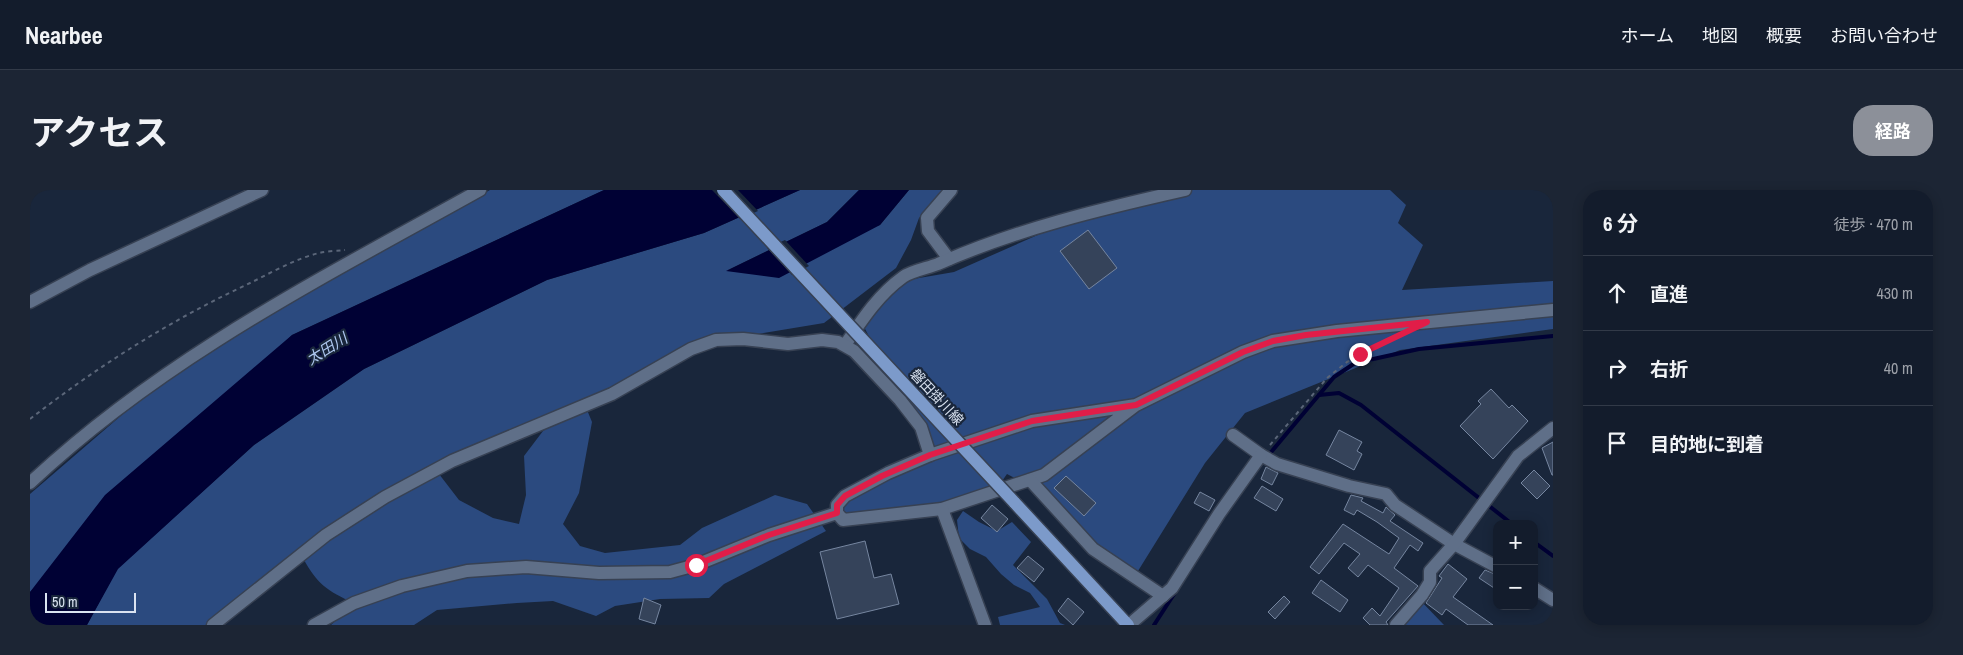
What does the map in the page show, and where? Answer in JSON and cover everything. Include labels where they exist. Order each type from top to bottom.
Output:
[{"type":"main road","name":"磐田掛川線","points":[[723,190],[1129,625]]},
{"type":"street","points":[[30,302],[90,270],[262,190]]},
{"type":"street","points":[[30,483],[62,454],[157,379],[229,331],[272,305],[480,190]]},
{"type":"street","points":[[949,259],[928,232],[927,218],[951,190]]},
{"type":"street","points":[[845,346],[876,300],[905,275],[926,270],[949,259],[1034,228],[1099,210],[1185,190]]},
{"type":"street","points":[[1136,405],[1032,421],[930,455],[888,473],[845,496],[837,505],[837,513],[843,520],[942,509],[1012,484],[1044,475],[1136,405],[1243,352],[1273,341],[1314,334],[1553,310]]},
{"type":"street","points":[[213,625],[326,534],[385,497],[452,460],[612,394],[691,349],[716,340],[742,339],[788,344],[822,340],[838,342],[854,351],[900,400],[921,428],[930,455]]},
{"type":"street","points":[[1396,625],[1422,595],[1430,582],[1430,571],[1454,544],[1518,456],[1553,428]]},
{"type":"street","points":[[1233,435],[1277,464],[1349,486],[1386,494],[1395,505],[1454,544],[1493,565]]},
{"type":"street","points":[[1129,625],[1172,588],[1219,514],[1261,455]]},
{"type":"street","points":[[1030,480],[1093,549],[1163,596]]},
{"type":"street","points":[[942,509],[985,625]]},
{"type":"street","points":[[314,625],[354,603],[402,586],[467,571],[526,568],[599,573],[670,572],[696,565],[769,535],[837,513]]},
{"type":"street","points":[[1538,591],[1553,600]]},
{"type":"path","points":[[30,419],[66,391],[159,330],[216,298],[318,253],[345,250]]},
{"type":"path","points":[[1261,455],[1346,362],[1393,338]]},
{"type":"shaded area","points":[[490,190],[604,190],[292,335],[30,592],[30,494],[188,358]]},
{"type":"shaded area","points":[[800,190],[859,190],[827,222],[728,270],[880,225],[909,190],[944,190],[919,218],[911,240],[896,268],[824,323],[710,342],[439,474],[459,500],[493,518],[519,524],[526,495],[524,456],[543,431],[572,410],[585,405],[592,422],[579,493],[563,524],[580,546],[605,553],[680,545],[702,528],[775,495],[807,504],[826,531],[724,584],[709,598],[660,599],[615,606],[596,616],[553,601],[437,610],[414,625],[331,625],[354,603],[324,586],[313,574],[303,558],[214,625],[87,625],[117,569],[254,445],[364,369],[547,280],[704,233]]},
{"type":"shaded area","points":[[1191,190],[1390,190],[1406,205],[1398,223],[1423,245],[1402,290],[1553,281],[1553,329],[1400,350],[1245,413],[1205,463],[1138,571],[1085,540],[1038,490],[1007,474],[988,501],[911,513],[843,520],[837,505],[930,455],[861,321],[896,282],[954,272],[1058,226],[1164,195]],"holes":[[[1184,381],[1101,417],[1056,418],[1120,407]]]},
{"type":"shaded area","points":[[963,511],[997,531],[1012,522],[1031,542],[1013,565],[1047,599],[1060,623],[1065,625],[1000,625],[998,617],[1040,607],[1030,593],[1014,585],[986,557],[970,549],[959,538],[957,520]]},
{"type":"shaded area","points":[[1419,599],[1444,625],[1396,625]]},
{"type":"water","name":"太田川","points":[[604,190],[800,190],[704,233],[547,280],[364,369],[254,445],[118,569],[87,625],[30,625],[30,592],[105,495],[292,335]]},
{"type":"water","points":[[859,190],[909,190],[880,225],[779,278],[726,271],[827,222]]},
{"type":"pier","points":[[712,190],[738,190],[758,211],[740,219]]},
{"type":"pier","points":[[785,240],[809,266],[792,275],[767,248]]},
{"type":"building","points":[[1088,230],[1117,268],[1089,289],[1060,251]]},
{"type":"building","points":[[1491,389],[1509,408],[1512,405],[1528,421],[1493,459],[1460,426],[1481,404],[1478,401]]},
{"type":"building","points":[[1339,430],[1362,442],[1357,451],[1362,454],[1354,470],[1326,455]]},
{"type":"building","points":[[1553,442],[1553,475],[1552,475],[1542,448]]},
{"type":"building","points":[[1266,467],[1278,473],[1272,485],[1261,479]]},
{"type":"building","points":[[1534,470],[1550,486],[1537,499],[1521,483]]},
{"type":"building","points":[[1066,476],[1096,503],[1084,516],[1054,488]]},
{"type":"building","points":[[1262,486],[1283,499],[1276,511],[1254,498]]},
{"type":"building","points":[[1200,492],[1215,500],[1209,511],[1194,503]]},
{"type":"building","points":[[1351,495],[1363,498],[1361,501],[1383,513],[1386,507],[1395,515],[1390,521],[1423,543],[1418,551],[1410,545],[1394,568],[1418,586],[1386,622],[1388,625],[1370,625],[1363,618],[1372,608],[1380,616],[1399,588],[1368,565],[1358,577],[1348,568],[1360,554],[1344,543],[1319,574],[1310,567],[1343,524],[1389,554],[1399,538],[1357,510],[1354,515],[1344,510]]},
{"type":"building","points":[[992,505],[1008,519],[997,532],[981,518]]},
{"type":"building","points":[[865,541],[874,578],[891,574],[899,604],[837,619],[820,552]]},
{"type":"building","points":[[1028,556],[1044,569],[1034,582],[1017,568]]},
{"type":"building","points":[[1448,564],[1467,579],[1453,597],[1493,625],[1468,625],[1446,609],[1442,615],[1426,603],[1442,578],[1439,576]]},
{"type":"building","points":[[1485,570],[1493,573],[1493,587],[1479,578]]},
{"type":"building","points":[[1321,580],[1348,600],[1340,612],[1312,593]]},
{"type":"building","points":[[1284,596],[1290,602],[1275,619],[1268,612]]},
{"type":"building","points":[[644,598],[661,605],[655,624],[639,619]]},
{"type":"building","points":[[1068,598],[1084,612],[1073,625],[1058,611]]},
{"type":"waterway","points":[[1267,457],[1334,377],[1355,363],[1419,349],[1553,336]]},
{"type":"waterway","points":[[1319,395],[1339,393],[1361,405],[1507,520]]},
{"type":"waterway","points":[[1538,545],[1553,556]]},
{"type":"waterway","points":[[1154,625],[1176,591]]},
{"type":"route","points":[[696,565],[769,535],[810,520],[837,513],[837,505],[845,496],[888,473],[930,455],[1032,421],[1136,405],[1243,352],[1273,341],[1306,335],[1427,322],[1360,354]]}]
